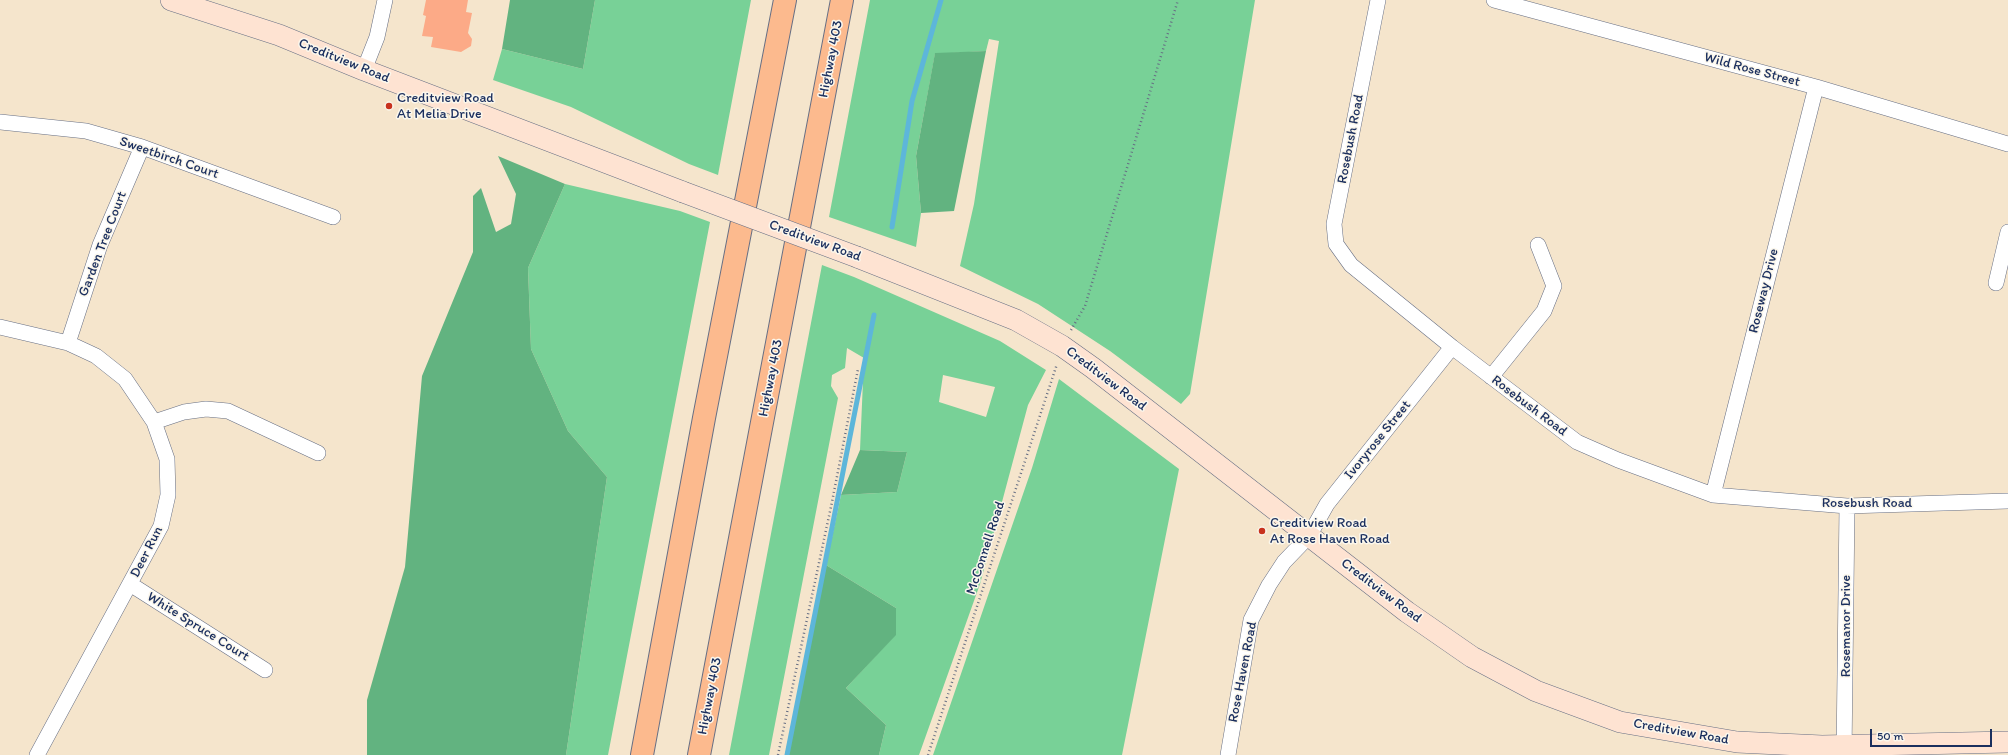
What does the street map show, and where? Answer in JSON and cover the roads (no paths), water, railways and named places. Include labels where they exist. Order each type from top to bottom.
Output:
[{"type":"highway","points":[[642,755],[704,418],[784,0]]},
{"type":"highway","name":"Highway 403","points":[[699,755],[842,0]]},
{"type":"main road","name":"Creditview Road","points":[[171,0],[279,35],[364,70],[857,257],[1016,320],[1062,346],[1093,368],[1407,612],[1472,657],[1536,691],[1620,722],[1737,742],[1844,750],[2008,742]]},
{"type":"street","points":[[364,70],[377,37],[385,0]]},
{"type":"street","name":"Rosebush Road","points":[[1378,0],[1334,224],[1336,244],[1351,265],[1452,347],[1577,442],[1618,460],[1713,495],[1847,506],[2008,501]]},
{"type":"street","name":"Wild Rose Street","points":[[1494,0],[1816,87],[2008,144]]},
{"type":"street","name":"Roseway Drive","points":[[1713,495],[1816,87]]},
{"type":"street","name":"Sweetbirch Court","points":[[0,122],[86,131],[142,147],[333,217]]},
{"type":"street","name":"Garden Tree Court","points":[[68,343],[100,245],[142,147]]},
{"type":"street","points":[[1996,283],[2008,232]]},
{"type":"street","points":[[1491,377],[1544,311],[1554,286],[1538,245]]},
{"type":"street","name":"Deer Run","points":[[0,327],[68,343],[96,356],[125,378],[154,422],[168,459],[168,495],[161,526],[37,755]]},
{"type":"street","name":"Ivoryrose Street","points":[[1309,536],[1327,504],[1452,347]]},
{"type":"street","points":[[154,422],[184,412],[206,409],[228,411],[318,453]]},
{"type":"street","name":"Rosemanor Drive","points":[[1844,750],[1847,506]]},
{"type":"street","name":"Rose Haven Road","points":[[1228,755],[1251,620],[1269,585],[1284,562],[1309,536]]},
{"type":"street","name":"White Spruce Court","points":[[130,584],[265,670]]},
{"type":"waterway","points":[[892,227],[912,101],[941,0]]},
{"type":"waterway","points":[[787,755],[874,315]]},
{"type":"place","name":"Creditview Road At Melia Drive","points":[[389,106]]},
{"type":"place","name":"Creditview Road At Rose Haven Road","points":[[1262,531]]}]
